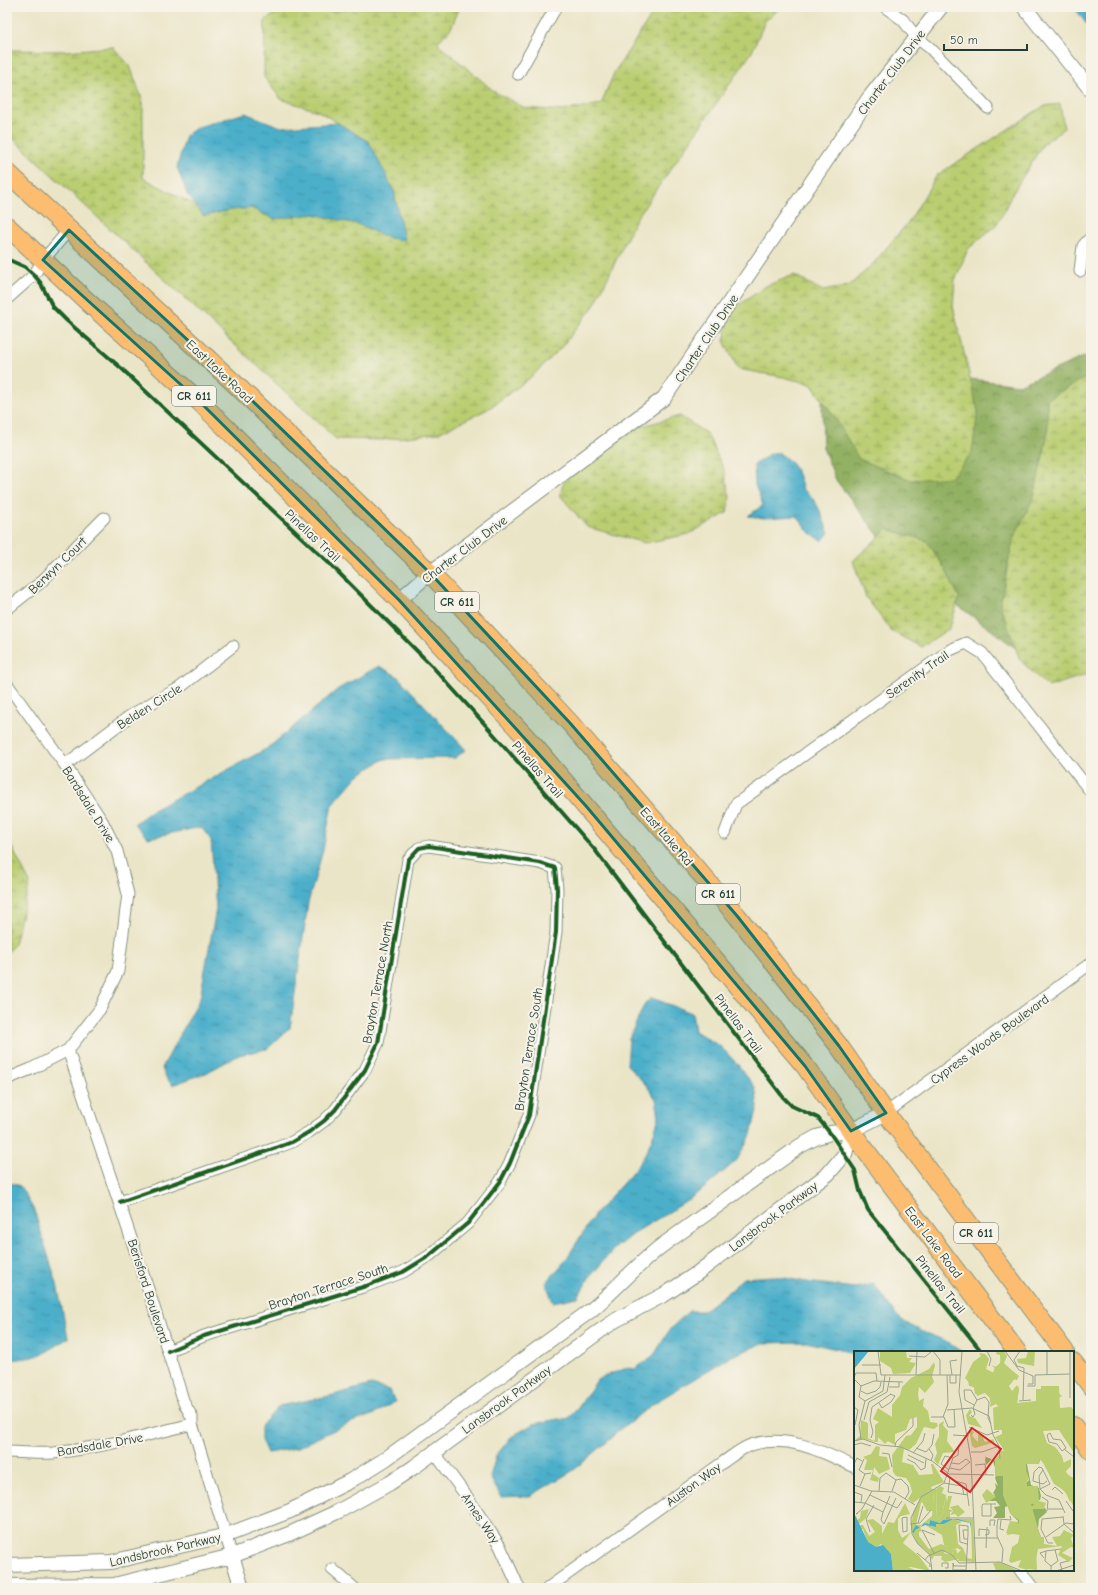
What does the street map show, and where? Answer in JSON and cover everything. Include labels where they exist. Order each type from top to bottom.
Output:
[{"type":"main road","name":"East Lake Road","points":[[7,172],[240,388],[430,574]]},
{"type":"main road","name":"CR 611","points":[[7,226],[200,402],[399,600],[535,747],[586,806],[805,1066],[851,1131]]},
{"type":"main road","name":"East Lake Rd","points":[[430,574],[570,723],[738,917],[839,1046],[886,1113]]},
{"type":"main road","name":"CR 611","points":[[886,1113],[1064,1351]]},
{"type":"main road","name":"East Lake Road","points":[[851,1131],[1016,1351]]},
{"type":"main road","points":[[1074,1363],[1091,1386]]},
{"type":"main road","points":[[1074,1427],[1091,1450]]},
{"type":"street","points":[[518,74],[556,7]]},
{"type":"street","points":[[885,7],[903,20],[917,38],[929,47],[988,108]]},
{"type":"street","name":"Charter Club Drive","points":[[399,600],[430,574],[664,398],[869,98],[941,7]]},
{"type":"street","points":[[1024,7],[1091,90]]},
{"type":"street","points":[[7,298],[34,275],[43,260],[69,230]]},
{"type":"street","points":[[1080,271],[1083,246],[1091,237]]},
{"type":"street","name":"Berwyn Court","points":[[7,609],[40,583],[104,518]]},
{"type":"street","name":"Serenity Trail","points":[[725,833],[736,804],[950,650],[966,643],[982,653],[1091,792]]},
{"type":"street","name":"Belden Circle","points":[[65,765],[130,716],[154,701],[178,689],[233,646]]},
{"type":"street","name":"Bardsdale Drive","points":[[7,684],[65,765],[102,822],[117,851],[128,894],[118,971],[100,1009],[68,1050],[31,1069],[7,1079]]},
{"type":"street","name":"Brayton Terrace North","points":[[120,1202],[292,1142],[324,1121],[335,1110],[365,1070],[378,1043],[408,860],[419,848],[429,846],[540,863],[555,868]]},
{"type":"street","name":"Brayton Terrace South","points":[[168,1350],[204,1336],[366,1286],[403,1272],[429,1256],[468,1223],[500,1182],[510,1163],[529,1115],[556,932],[557,889],[555,868]]},
{"type":"street","name":"Cypress Woods Boulevard","points":[[886,1113],[1091,963]]},
{"type":"street","name":"Berisford Boulevard","points":[[68,1050],[120,1202],[184,1403],[192,1417],[192,1424],[227,1535],[232,1556]]},
{"type":"street","points":[[851,1131],[886,1113]]},
{"type":"street","name":"Lansbrook Parkway","points":[[7,1586],[114,1584],[232,1556],[289,1534],[339,1511],[414,1468],[616,1320],[667,1293],[696,1274],[828,1174],[845,1154],[851,1131],[830,1133],[817,1137],[800,1146],[660,1247],[639,1264],[590,1311],[411,1442],[384,1460],[350,1481],[296,1508],[227,1535]]},
{"type":"street","name":"Bardsdale Drive","points":[[7,1452],[52,1453],[66,1451],[131,1439],[192,1424]]},
{"type":"street","name":"Auston Way","points":[[548,1588],[716,1468],[751,1445],[781,1441],[808,1447],[854,1467]]},
{"type":"street","name":"Ames Way","points":[[434,1452],[500,1546],[519,1588]]},
{"type":"street","name":"Landsbrook Parkway","points":[[7,1565],[111,1562],[227,1535]]},
{"type":"street","points":[[232,1556],[242,1588]]},
{"type":"street","points":[[332,1569],[354,1588]]},
{"type":"street","points":[[1021,1571],[1034,1588]]},
{"type":"highlighted area","points":[[69,230],[234,383],[430,573],[570,723],[738,917],[839,1046],[886,1113],[851,1131],[805,1066],[586,806],[399,600],[200,402],[43,260]]},
{"type":"green space","points":[[288,7],[334,11],[367,7],[460,7],[451,28],[437,43],[495,92],[525,108],[563,111],[601,104],[614,73],[657,7],[781,7],[765,21],[752,52],[636,219],[594,306],[559,350],[530,378],[488,409],[438,433],[382,440],[336,439],[7,133],[7,50],[66,51],[113,47],[130,66],[143,102],[143,178],[195,205],[204,216],[231,210],[252,208],[274,219],[313,214],[357,224],[389,238],[369,142],[320,112],[281,99],[264,77],[265,20]]},
{"type":"green space","points":[[1060,104],[1064,128],[1043,144],[1011,196],[996,225],[968,249],[955,280],[953,306],[978,412],[972,452],[952,477],[911,480],[859,459],[834,416],[811,384],[783,377],[738,369],[724,341],[731,311],[766,286],[794,275],[823,291],[849,286],[874,263],[910,220],[937,175],[1044,106]]},
{"type":"green space","points":[[1091,354],[1091,375],[1047,399],[1048,433],[1034,496],[1013,540],[1000,604],[1016,648],[957,605],[959,597],[945,569],[927,541],[887,529],[879,536],[836,480],[823,448],[822,400],[834,416],[952,477],[972,451],[978,412],[970,379],[1019,385]]},
{"type":"green space","points":[[1091,375],[1091,673],[1048,687],[1020,660],[1000,605],[1013,540],[1034,496],[1048,433],[1047,399]]},
{"type":"green space","points":[[680,416],[707,434],[724,470],[730,497],[727,513],[689,534],[645,543],[587,527],[560,495],[564,481],[634,428]]},
{"type":"green space","points":[[887,529],[927,541],[945,569],[959,597],[950,628],[921,647],[891,631],[866,597],[853,561]]},
{"type":"green space","points":[[7,838],[30,883],[14,944],[7,953]]},
{"type":"water","points":[[1074,7],[1091,7],[1091,30]]},
{"type":"water","points":[[245,113],[281,127],[338,123],[369,142],[394,191],[404,240],[389,238],[357,224],[313,214],[274,219],[251,208],[231,210],[204,216],[187,194],[177,167],[186,135],[198,127]]},
{"type":"water","points":[[779,453],[795,468],[803,490],[813,499],[819,509],[829,533],[822,541],[808,531],[797,516],[764,518],[748,516],[763,505],[755,485],[754,465],[770,454]]},
{"type":"water","points":[[379,666],[397,676],[466,750],[455,758],[384,759],[357,776],[332,805],[323,850],[308,903],[290,1028],[267,1049],[239,1055],[206,1073],[172,1085],[165,1076],[162,1068],[200,998],[216,909],[211,840],[201,827],[148,838],[134,824],[153,810],[268,748],[338,689]]},
{"type":"water","points":[[652,998],[692,1013],[695,1031],[721,1047],[738,1065],[755,1087],[758,1106],[751,1135],[737,1160],[707,1186],[684,1203],[634,1233],[614,1249],[589,1278],[578,1297],[553,1302],[546,1283],[565,1261],[595,1214],[632,1173],[643,1158],[651,1141],[659,1117],[656,1099],[646,1085],[627,1065],[629,1039],[645,1003]]},
{"type":"water","points":[[7,1182],[20,1186],[34,1210],[57,1284],[68,1338],[40,1355],[7,1360]]},
{"type":"water","points":[[774,1276],[855,1288],[874,1284],[897,1316],[906,1323],[925,1333],[944,1340],[960,1351],[854,1351],[854,1358],[849,1352],[806,1342],[763,1343],[730,1357],[656,1402],[615,1433],[612,1438],[574,1470],[530,1496],[501,1497],[490,1477],[496,1456],[511,1437],[533,1424],[558,1419],[566,1420],[578,1408],[597,1380],[627,1368],[635,1369],[654,1355],[670,1329],[689,1311],[703,1311],[728,1292],[743,1278]]},
{"type":"water","points":[[371,1385],[389,1390],[395,1402],[375,1414],[349,1423],[296,1448],[267,1453],[261,1440],[261,1426],[279,1406],[329,1396]]},
{"type":"cycle path","name":"Pinellas Trail","points":[[7,259],[25,267],[34,275],[40,282],[53,307],[67,321],[121,368],[332,566],[431,665],[490,730],[595,850],[783,1097],[792,1106],[818,1118],[830,1133],[855,1170],[860,1191],[868,1210],[981,1351]]},
{"type":"cycle path","points":[[120,1202],[292,1142],[324,1121],[335,1110],[365,1070],[378,1043],[408,860],[419,848],[429,846],[540,863],[555,868],[557,889],[556,932],[529,1115],[510,1163],[500,1182],[468,1223],[429,1256],[403,1272],[366,1286],[204,1336],[168,1351]]}]
